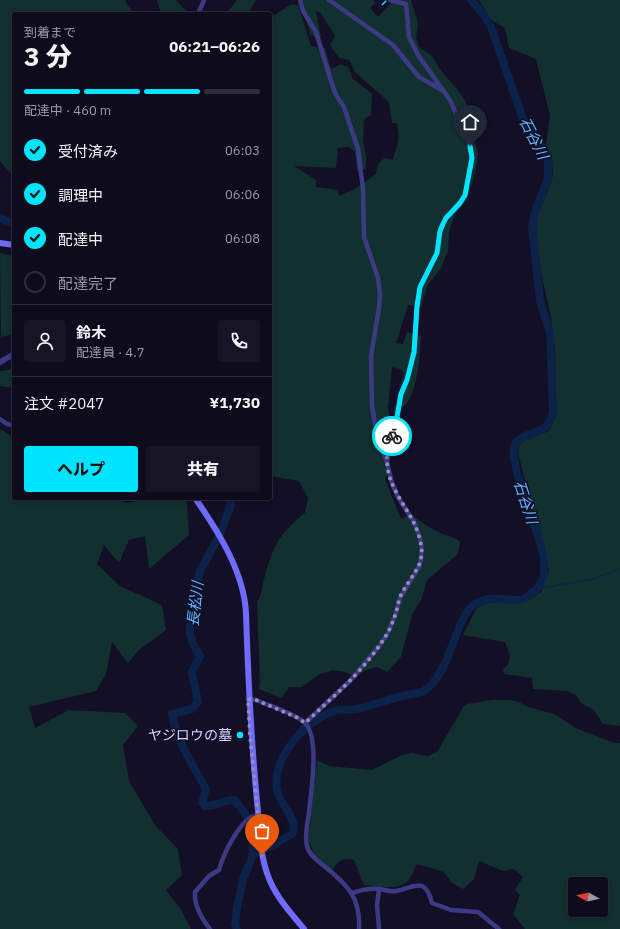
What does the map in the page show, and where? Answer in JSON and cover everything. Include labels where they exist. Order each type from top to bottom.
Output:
[{"type":"main road","points":[[0,243],[12,245]]},
{"type":"main road","points":[[196,500],[222,542],[238,573],[245,600],[250,736],[262,855],[272,886],[286,908],[304,929]]},
{"type":"street","points":[[199,12],[204,0]]},
{"type":"street","points":[[300,0],[303,11],[316,32],[331,81],[344,107],[358,149],[363,189],[364,237],[378,278],[380,294],[371,356],[372,406],[378,440],[387,462],[392,483],[414,522],[420,538],[422,550],[420,565],[400,598],[388,633],[380,645],[351,680],[305,723]]},
{"type":"street","points":[[329,0],[393,45],[419,77],[442,90]]},
{"type":"street","points":[[387,462],[401,394],[407,380],[414,352],[417,306],[420,287],[437,253],[440,231],[443,224],[446,218],[460,203],[465,195],[472,158],[470,146],[450,100],[418,55],[409,37],[406,4],[390,0]]},
{"type":"street","points":[[0,362],[12,355]]},
{"type":"street","points":[[0,419],[7,424],[12,425]]},
{"type":"street","points":[[248,699],[256,700],[298,718],[309,728],[313,749],[314,768],[307,845],[317,860],[347,886],[352,893],[357,905],[360,921],[359,929]]},
{"type":"street","points":[[210,929],[204,922],[196,903],[195,892],[209,876],[219,870],[221,862],[225,857],[232,839],[249,818],[258,815]]},
{"type":"street","points":[[352,893],[361,890],[379,889],[395,892],[414,885],[425,888],[430,894],[432,903],[451,910],[478,912],[499,929]]},
{"type":"street","points":[[379,889],[377,905],[379,928]]},
{"type":"green space","points":[[0,0],[125,0],[133,12],[12,12],[12,175],[0,161]]},
{"type":"green space","points":[[157,0],[176,0],[187,12],[160,12]]},
{"type":"green space","points":[[237,0],[256,0],[249,12],[228,12]]},
{"type":"green space","points":[[299,0],[373,0],[375,3],[370,8],[378,17],[394,0],[411,0],[418,23],[416,38],[419,47],[432,56],[439,68],[466,102],[468,121],[478,153],[476,170],[467,200],[455,214],[449,232],[448,251],[441,268],[428,285],[422,302],[422,307],[408,305],[396,343],[403,344],[407,332],[421,336],[417,373],[412,392],[409,400],[404,406],[393,413],[404,373],[400,369],[392,367],[388,408],[394,436],[388,475],[385,478],[401,519],[411,514],[436,531],[455,538],[460,542],[458,554],[427,580],[422,598],[412,615],[401,657],[387,672],[377,667],[366,670],[355,677],[345,672],[332,670],[318,675],[302,687],[289,687],[282,698],[259,689],[257,602],[261,594],[270,558],[278,542],[288,528],[305,513],[308,498],[299,481],[272,476],[272,17],[290,5],[298,5],[311,46],[325,48],[331,69],[341,64],[349,68],[352,78],[372,94],[371,115],[364,119],[363,141],[366,157],[366,169],[357,171],[355,152],[349,147],[338,148],[336,168],[294,166],[316,180],[316,187],[338,190],[339,196],[355,189],[376,174],[378,164],[385,158],[392,160],[396,151],[398,138],[397,123],[392,123],[389,102],[355,72],[349,60],[339,58],[330,45],[335,36],[321,13],[316,11],[321,37],[311,36]]},
{"type":"green space","points":[[479,0],[620,0],[620,726],[603,724],[594,710],[581,703],[576,695],[567,691],[533,689],[532,678],[504,674],[503,669],[510,660],[505,642],[463,635],[476,609],[483,604],[527,601],[541,592],[549,571],[544,546],[532,511],[518,452],[519,445],[525,440],[549,431],[556,416],[555,347],[550,312],[540,269],[536,227],[538,213],[548,191],[553,175],[552,158],[546,145],[550,115],[536,59],[509,48],[505,28],[491,20]]},
{"type":"green space","points":[[0,253],[12,256],[12,334],[1,337]]},
{"type":"green space","points":[[12,369],[12,388],[0,386],[0,371]]},
{"type":"green space","points":[[0,429],[12,437],[12,500],[121,500],[125,503],[143,500],[185,500],[187,502],[189,535],[149,569],[145,536],[129,540],[119,563],[104,545],[97,564],[120,586],[162,605],[166,630],[139,650],[128,663],[112,642],[106,674],[96,691],[29,707],[35,728],[69,710],[125,713],[138,726],[123,745],[129,781],[155,825],[178,849],[182,875],[166,890],[180,908],[191,929],[0,929]]},
{"type":"green space","points":[[492,700],[509,700],[519,702],[528,707],[554,714],[576,728],[614,743],[620,743],[620,929],[525,929],[513,914],[520,895],[515,890],[523,877],[514,869],[503,871],[479,861],[474,879],[463,889],[452,883],[444,872],[417,864],[412,875],[404,884],[393,887],[381,887],[364,885],[354,860],[347,859],[341,861],[336,865],[332,872],[315,855],[308,840],[317,760],[329,766],[372,770],[402,755],[412,753],[428,756],[437,752],[464,706],[467,704]]},
{"type":"waterway","name":"石谷川","points":[[253,854],[292,834],[294,829],[291,818],[281,801],[276,782],[277,773],[282,758],[302,731],[319,718],[333,711],[357,709],[408,694],[420,693],[424,691],[433,683],[441,672],[462,620],[468,610],[475,604],[488,599],[523,599],[536,589],[543,578],[543,554],[519,479],[513,452],[515,443],[520,438],[543,429],[547,425],[551,419],[553,411],[550,333],[540,301],[532,228],[535,211],[548,179],[548,159],[540,143],[523,119],[491,27],[483,14],[471,0]]},
{"type":"waterway","name":"長松川","points":[[0,218],[12,223]]},
{"type":"waterway","name":"長松川","points":[[231,500],[231,505],[219,536],[200,571],[195,590],[190,634],[193,644],[200,656],[192,672],[198,702],[192,709],[172,714],[174,724],[182,744],[206,789],[202,803],[205,806],[209,806],[235,800],[251,822],[253,855],[243,879],[235,924],[237,929]]},
{"type":"waterway","points":[[536,589],[593,579],[620,569]]},
{"type":"railway","points":[[382,5],[387,0]]},
{"type":"way so far","points":[[262,855],[250,736],[248,699],[256,700],[298,718],[305,723],[363,668],[380,645],[388,633],[400,598],[420,565],[422,550],[420,538],[414,522],[392,483],[387,462],[392,436]]},
{"type":"place","name":"ヤジロウの墓","points":[[240,735]]},
{"type":"route","points":[[392,436],[401,394],[412,365],[420,287],[428,268],[437,253],[440,231],[443,224],[446,218],[460,203],[465,195],[472,158],[470,146]]}]
